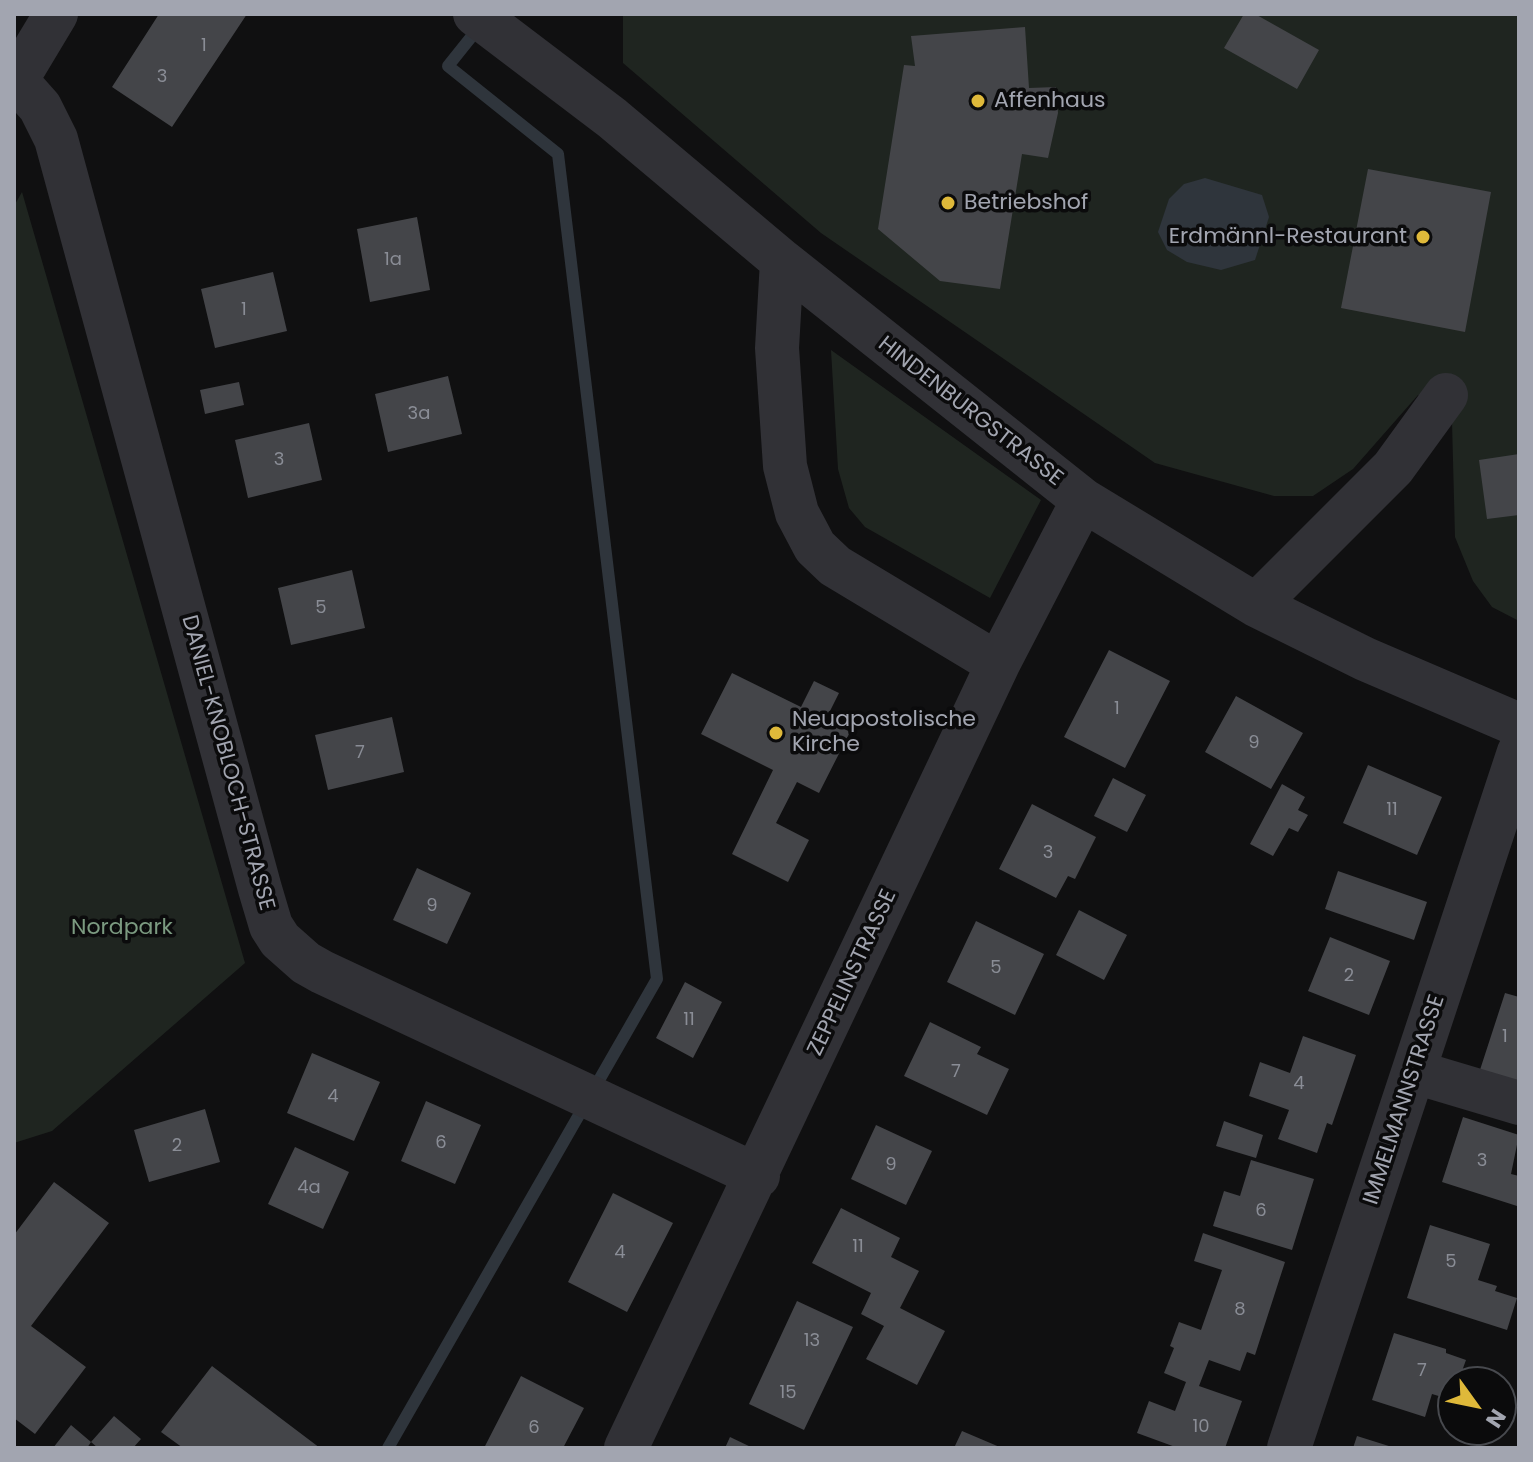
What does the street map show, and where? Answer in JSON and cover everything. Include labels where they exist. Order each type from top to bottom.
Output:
[{"type":"street","points":[[15,82],[56,14]]},
{"type":"street","name":"HINDENBURGSTRASSE","points":[[489,24],[612,118],[782,261],[1083,500],[1256,605],[1365,659],[1519,725]]},
{"type":"street","name":"DANIEL-KNOBLOCH-STRASSE","points":[[15,82],[40,107],[56,139],[271,926],[298,957],[322,972],[758,1176]]},
{"type":"street","points":[[782,261],[777,348],[785,466],[797,513],[815,547],[835,566],[998,664]]},
{"type":"street","points":[[1256,605],[1393,468],[1446,395]]},
{"type":"street","name":"ZEPPELINSTRASSE","points":[[626,1448],[758,1176],[998,664],[1083,500]]},
{"type":"street","name":"IMMELMANNSTRASSE","points":[[1289,1448],[1519,752]]},
{"type":"street","points":[[1415,1072],[1519,1103]]},
{"type":"green space","points":[[623,14],[1519,14],[1519,621],[1492,607],[1473,581],[1455,537],[1452,422],[1418,395],[1353,469],[1313,496],[1274,496],[1155,463],[821,233],[623,63]]},
{"type":"green space","name":"Nordpark","points":[[22,192],[245,963],[52,1131],[14,1143],[14,206]]},
{"type":"green space","points":[[831,350],[1041,500],[990,598],[865,527],[849,508],[838,469]]},
{"type":"shaded area","points":[[1205,178],[1262,195],[1269,217],[1255,260],[1221,270],[1187,262],[1167,250],[1158,232],[1169,199],[1184,184]]},
{"type":"building","points":[[159,14],[247,14],[172,127],[112,87]]},
{"type":"building","points":[[1244,14],[1255,14],[1319,50],[1297,89],[1224,48]]},
{"type":"building","points":[[1025,27],[1029,88],[1056,87],[1058,113],[1048,158],[1022,154],[1000,289],[940,281],[878,229],[904,65],[915,66],[911,36]]},
{"type":"building","points":[[1368,169],[1491,192],[1465,332],[1341,308]]},
{"type":"building","points":[[417,217],[430,290],[370,302],[357,229]]},
{"type":"building","points":[[273,272],[287,331],[215,348],[201,289]]},
{"type":"building","points":[[448,376],[462,434],[388,452],[375,394]]},
{"type":"building","points":[[239,382],[244,405],[205,414],[200,390]]},
{"type":"building","points":[[309,423],[322,480],[248,498],[235,440]]},
{"type":"building","points":[[1519,454],[1519,515],[1487,519],[1479,460]]},
{"type":"building","points":[[352,570],[365,628],[291,645],[278,588]]},
{"type":"building","points":[[1109,650],[1170,681],[1125,768],[1064,737]]},
{"type":"building","name":"Neuapostolische Kirche","points":[[732,673],[801,707],[814,681],[839,693],[826,719],[850,732],[819,793],[797,782],[776,823],[809,840],[788,882],[732,854],[773,770],[701,734]]},
{"type":"building","points":[[1236,696],[1303,733],[1271,789],[1205,752]]},
{"type":"building","points":[[392,717],[404,772],[328,790],[315,735]]},
{"type":"building","points":[[1368,765],[1442,797],[1417,855],[1343,823]]},
{"type":"building","points":[[1113,778],[1146,795],[1127,832],[1094,816]]},
{"type":"building","points":[[1282,784],[1305,797],[1298,810],[1308,815],[1298,832],[1289,828],[1273,856],[1250,844]]},
{"type":"building","points":[[1032,804],[1096,837],[1075,879],[1068,876],[1056,898],[999,869]]},
{"type":"building","points":[[417,868],[471,893],[447,944],[393,920]]},
{"type":"building","points":[[1338,871],[1427,902],[1414,940],[1325,909]]},
{"type":"building","points":[[1079,910],[1127,935],[1104,980],[1056,955]]},
{"type":"building","points":[[976,921],[1044,954],[1015,1015],[947,982]]},
{"type":"building","points":[[1330,937],[1390,961],[1369,1015],[1308,991]]},
{"type":"building","points":[[685,982],[722,1002],[693,1058],[656,1038]]},
{"type":"building","points":[[1505,993],[1519,997],[1519,1089],[1478,1076]]},
{"type":"building","points":[[930,1022],[981,1047],[977,1054],[1009,1069],[987,1115],[904,1076]]},
{"type":"building","points":[[1303,1036],[1356,1055],[1332,1125],[1327,1123],[1317,1153],[1278,1139],[1289,1110],[1249,1096],[1260,1062],[1290,1073]]},
{"type":"building","points":[[312,1053],[380,1082],[354,1141],[287,1113]]},
{"type":"building","points":[[426,1101],[481,1125],[455,1184],[401,1161]]},
{"type":"building","points":[[205,1109],[220,1162],[149,1182],[134,1130]]},
{"type":"building","points":[[1463,1117],[1519,1135],[1511,1174],[1519,1176],[1517,1206],[1442,1182]]},
{"type":"building","points":[[1224,1121],[1263,1135],[1256,1158],[1216,1146]]},
{"type":"building","points":[[876,1125],[932,1151],[906,1205],[851,1179]]},
{"type":"building","points":[[295,1147],[349,1172],[323,1229],[268,1204]]},
{"type":"building","points":[[1251,1160],[1314,1179],[1292,1250],[1213,1226],[1224,1191],[1240,1196]]},
{"type":"building","points":[[54,1182],[109,1223],[31,1326],[86,1367],[35,1434],[14,1418],[14,1235]]},
{"type":"building","points":[[613,1193],[673,1223],[627,1312],[568,1282]]},
{"type":"building","points":[[841,1208],[900,1238],[891,1257],[919,1271],[900,1308],[945,1331],[917,1385],[866,1359],[884,1326],[861,1314],[871,1293],[812,1263]]},
{"type":"building","points":[[1430,1225],[1490,1244],[1478,1280],[1497,1286],[1495,1291],[1517,1298],[1507,1330],[1407,1298]]},
{"type":"building","points":[[1203,1233],[1285,1262],[1255,1355],[1247,1352],[1240,1371],[1209,1360],[1199,1386],[1242,1401],[1225,1448],[1178,1448],[1137,1433],[1149,1401],[1175,1411],[1186,1382],[1164,1373],[1174,1348],[1170,1346],[1179,1322],[1201,1330],[1222,1270],[1194,1261]]},
{"type":"building","points":[[797,1301],[853,1327],[804,1430],[749,1404]]},
{"type":"building","points":[[1394,1333],[1446,1349],[1446,1353],[1466,1360],[1464,1366],[1437,1366],[1437,1396],[1432,1394],[1425,1417],[1372,1400]]},
{"type":"building","points":[[212,1366],[320,1448],[183,1448],[161,1432]]},
{"type":"building","points":[[521,1376],[584,1408],[563,1448],[484,1448]]},
{"type":"building","points":[[114,1416],[141,1439],[133,1448],[98,1448],[91,1442]]},
{"type":"building","points":[[71,1425],[91,1442],[87,1448],[53,1448]]},
{"type":"building","points":[[962,1431],[1002,1448],[954,1448]]},
{"type":"building","points":[[1357,1436],[1392,1447],[1392,1448],[1353,1448]]},
{"type":"building","points":[[730,1437],[753,1448],[725,1448]]},
{"type":"waterway","points":[[388,1448],[657,979],[558,154],[448,66],[480,26]]},
{"type":"place","name":"Affenhaus","points":[[978,101]]},
{"type":"place","name":"Betriebshof","points":[[948,203]]},
{"type":"place","name":"Erdmännl-Restaurant","points":[[1423,237]]},
{"type":"place","name":"Neuapostolische Kirche","points":[[776,733]]}]
